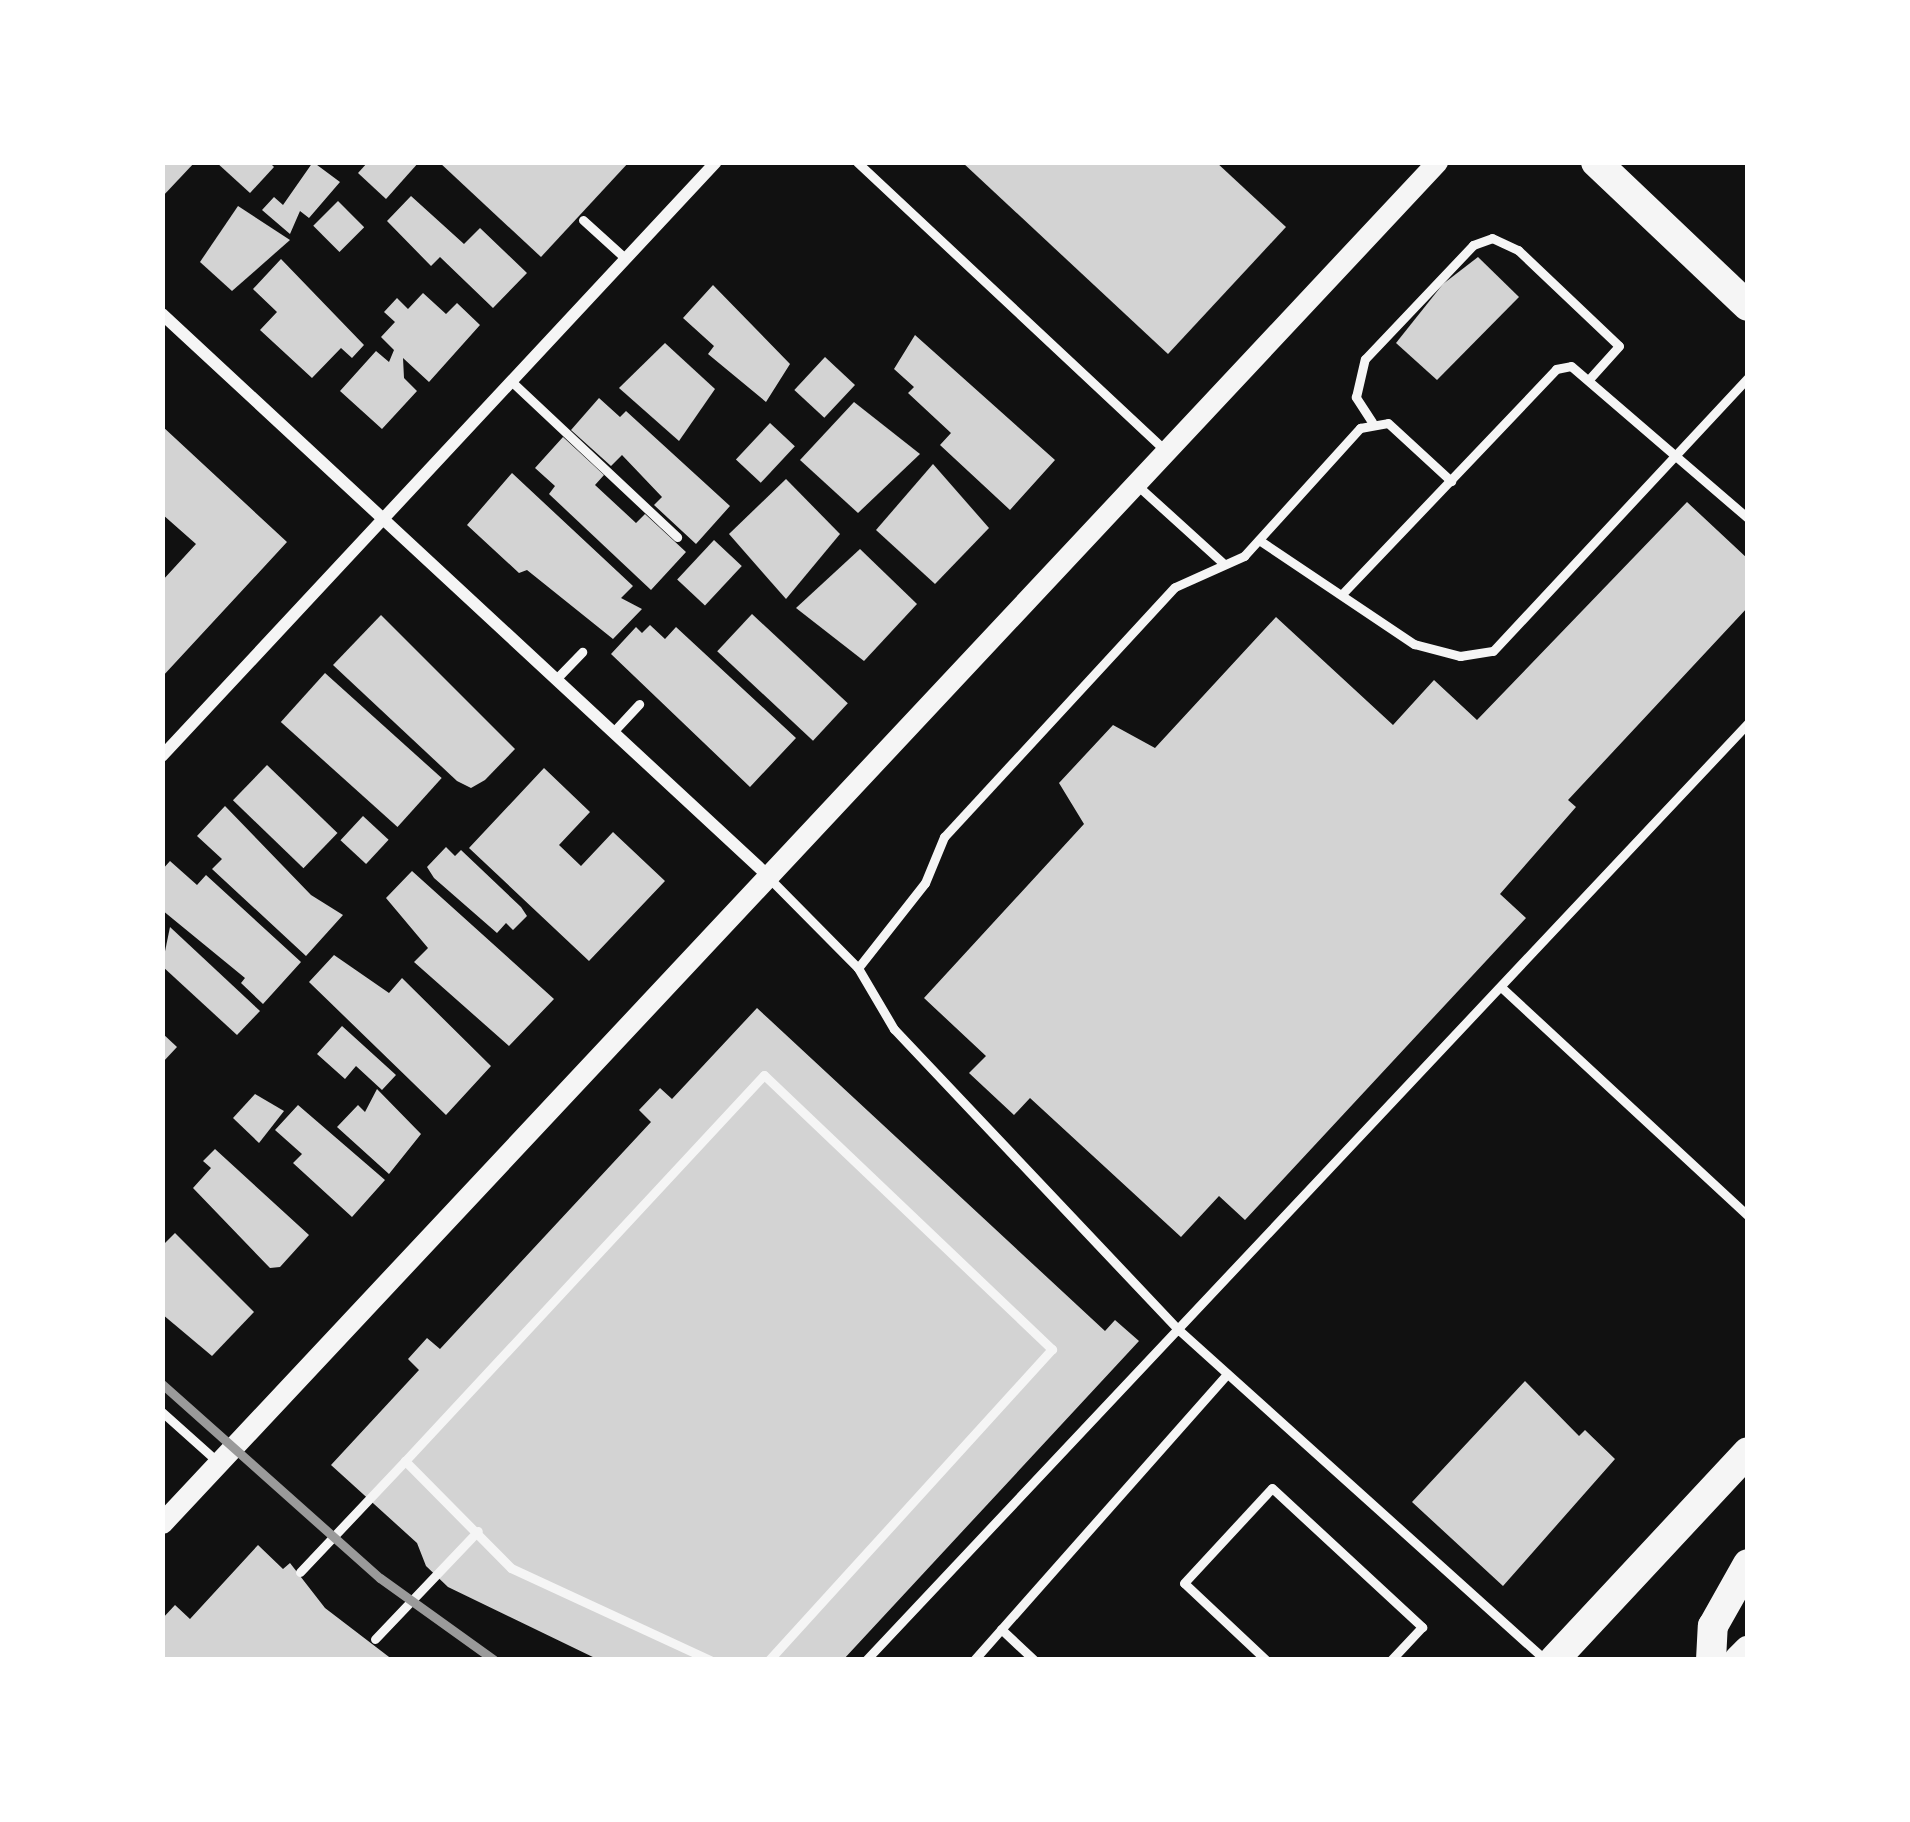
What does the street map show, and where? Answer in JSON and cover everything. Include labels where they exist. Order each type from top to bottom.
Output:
[{"type":"main road","points":[[1596,162],[1748,306]]},
{"type":"main road","points":[[1551,1660],[1748,1452]]},
{"type":"main road","points":[[1711,1660],[1713,1626],[1748,1564]]},
{"type":"main road","points":[[1739,1660],[1748,1651]]},
{"type":"street","points":[[162,756],[716,162]]},
{"type":"street","points":[[162,1523],[765,873],[1437,162]]},
{"type":"street","points":[[162,314],[558,676],[765,873]]},
{"type":"lane","points":[[857,162],[1166,449]]},
{"type":"lane","points":[[583,220],[626,259]]},
{"type":"lane","points":[[1372,422],[1356,398],[1354,379],[1365,359],[1473,245],[1492,238],[1518,250],[1619,346],[1591,377]]},
{"type":"lane","points":[[1344,592],[1556,369],[1571,365],[1591,377],[1748,518]]},
{"type":"lane","points":[[1259,540],[1344,592],[1414,644],[1460,656],[1493,651],[1748,378]]},
{"type":"lane","points":[[511,382],[677,537]]},
{"type":"lane","points":[[857,968],[925,883],[944,837],[1174,587],[1259,540],[1372,422],[1388,423],[1450,481]]},
{"type":"lane","points":[[1134,482],[1223,563]]},
{"type":"lane","points":[[558,676],[581,652]]},
{"type":"lane","points":[[614,731],[639,704]]},
{"type":"lane","points":[[866,1660],[1748,723]]},
{"type":"lane","points":[[765,873],[857,968],[894,1030],[1180,1331],[1551,1660]]},
{"type":"lane","points":[[1502,987],[1748,1216]]},
{"type":"lane","points":[[300,1572],[764,1075],[1052,1348],[769,1660]]},
{"type":"lane","points":[[974,1660],[1227,1374]]},
{"type":"lane","points":[[162,1412],[218,1462]]},
{"type":"lane","points":[[405,1461],[511,1568],[710,1660]]},
{"type":"lane","points":[[1266,1660],[1184,1582],[1272,1488],[1422,1627],[1391,1660]]},
{"type":"lane","points":[[375,1640],[478,1532]]},
{"type":"lane","points":[[1001,1629],[1034,1660]]},
{"type":"building","points":[[162,162],[195,162],[162,197]]},
{"type":"building","points":[[216,162],[269,162],[274,167],[250,193]]},
{"type":"building","points":[[313,162],[340,182],[309,218],[300,211],[290,234],[262,210],[274,197],[283,205]]},
{"type":"building","points":[[368,162],[419,162],[386,199],[358,173]]},
{"type":"building","points":[[439,162],[629,162],[541,257]]},
{"type":"building","points":[[962,162],[1216,162],[1286,227],[1168,354]]},
{"type":"building","points":[[411,196],[464,244],[480,228],[527,273],[493,308],[440,257],[431,266],[387,221]]},
{"type":"building","points":[[338,201],[364,227],[339,252],[313,226]]},
{"type":"building","points":[[238,206],[290,240],[232,291],[200,262]]},
{"type":"building","points":[[1478,257],[1519,297],[1437,380],[1396,343],[1443,284]]},
{"type":"building","points":[[281,259],[364,345],[352,358],[341,348],[312,378],[260,330],[277,312],[253,289]]},
{"type":"building","points":[[713,285],[790,364],[766,402],[708,354],[714,346],[683,318]]},
{"type":"building","points":[[423,293],[446,314],[457,303],[480,325],[429,382],[403,358],[404,378],[417,391],[382,429],[340,391],[376,351],[389,362],[394,350],[381,337],[395,322],[384,312],[397,298],[408,309]]},
{"type":"building","points":[[915,335],[1055,460],[1010,510],[940,445],[951,433],[908,393],[914,387],[894,369]]},
{"type":"building","points":[[665,343],[715,389],[679,441],[619,388]]},
{"type":"building","points":[[825,357],[855,385],[824,418],[794,390]]},
{"type":"building","points":[[599,398],[620,417],[626,411],[730,506],[696,544],[654,505],[662,497],[622,455],[611,466],[571,430]]},
{"type":"building","points":[[854,402],[920,454],[858,513],[800,460]]},
{"type":"building","points":[[770,423],[795,446],[761,483],[736,460]]},
{"type":"building","points":[[162,426],[287,542],[162,677],[162,581],[196,544],[162,514]]},
{"type":"building","points":[[563,437],[604,475],[595,485],[636,523],[645,514],[686,552],[651,590],[549,494],[555,486],[535,468]]},
{"type":"building","points":[[933,464],[989,528],[935,584],[876,530]]},
{"type":"building","points":[[512,473],[633,586],[621,598],[642,609],[613,639],[527,570],[519,573],[467,525]]},
{"type":"building","points":[[786,479],[840,534],[786,599],[729,534]]},
{"type":"building","points":[[1687,502],[1748,559],[1748,607],[1568,800],[1576,807],[1500,894],[1526,918],[1245,1220],[1219,1196],[1181,1237],[1030,1098],[1014,1115],[969,1073],[986,1056],[924,998],[1084,824],[1059,783],[1113,725],[1155,748],[1276,617],[1393,725],[1434,680],[1477,720]]},
{"type":"building","points":[[714,540],[742,566],[705,605],[677,579]]},
{"type":"building","points":[[860,549],[917,604],[864,661],[796,608]]},
{"type":"building","points":[[752,614],[848,703],[813,741],[717,651]]},
{"type":"building","points":[[381,615],[515,749],[485,780],[471,788],[457,781],[333,665]]},
{"type":"building","points":[[650,625],[665,639],[676,627],[796,738],[750,787],[611,654],[636,627],[642,633]]},
{"type":"building","points":[[325,673],[442,778],[398,827],[281,722]]},
{"type":"building","points":[[267,765],[337,833],[303,868],[233,800]]},
{"type":"building","points":[[544,768],[590,812],[559,845],[581,866],[613,832],[665,881],[589,961],[469,848]]},
{"type":"building","points":[[225,806],[311,895],[343,915],[306,956],[212,869],[222,859],[197,836]]},
{"type":"building","points":[[363,816],[389,840],[366,864],[340,840]]},
{"type":"building","points":[[446,847],[455,856],[461,850],[521,907],[527,916],[513,930],[506,923],[497,933],[434,878],[427,867]]},
{"type":"building","points":[[170,861],[197,885],[206,875],[301,962],[263,1004],[241,983],[245,978],[162,910],[162,870]]},
{"type":"building","points":[[412,871],[554,999],[509,1046],[414,962],[428,948],[386,898]]},
{"type":"building","points":[[170,927],[260,1011],[237,1035],[162,966]]},
{"type":"building","points":[[334,955],[389,993],[402,978],[491,1066],[446,1115],[309,982]]},
{"type":"building","points":[[757,1008],[1105,1331],[1115,1320],[1139,1341],[843,1660],[599,1660],[448,1587],[426,1566],[417,1543],[331,1465],[419,1370],[408,1359],[427,1338],[440,1349],[651,1122],[639,1110],[660,1088],[672,1099]]},
{"type":"building","points":[[342,1026],[396,1075],[382,1090],[356,1066],[345,1079],[317,1054]]},
{"type":"building","points":[[162,1033],[177,1047],[162,1063]]},
{"type":"building","points":[[377,1089],[421,1134],[389,1174],[337,1127],[358,1105],[365,1112]]},
{"type":"building","points":[[255,1094],[284,1111],[259,1143],[233,1118]]},
{"type":"building","points":[[298,1105],[385,1180],[352,1217],[293,1163],[302,1154],[275,1130]]},
{"type":"building","points":[[215,1149],[309,1235],[280,1267],[270,1268],[193,1188],[211,1168],[203,1161]]},
{"type":"building","points":[[175,1233],[254,1312],[212,1356],[162,1314],[162,1246]]},
{"type":"building","points":[[1525,1381],[1579,1436],[1585,1430],[1615,1459],[1503,1586],[1412,1502]]},
{"type":"building","points":[[258,1545],[283,1569],[290,1563],[325,1608],[393,1660],[162,1660],[162,1619],[175,1605],[190,1619]]},
{"type":"railway","points":[[162,1384],[380,1578],[494,1660]]}]
